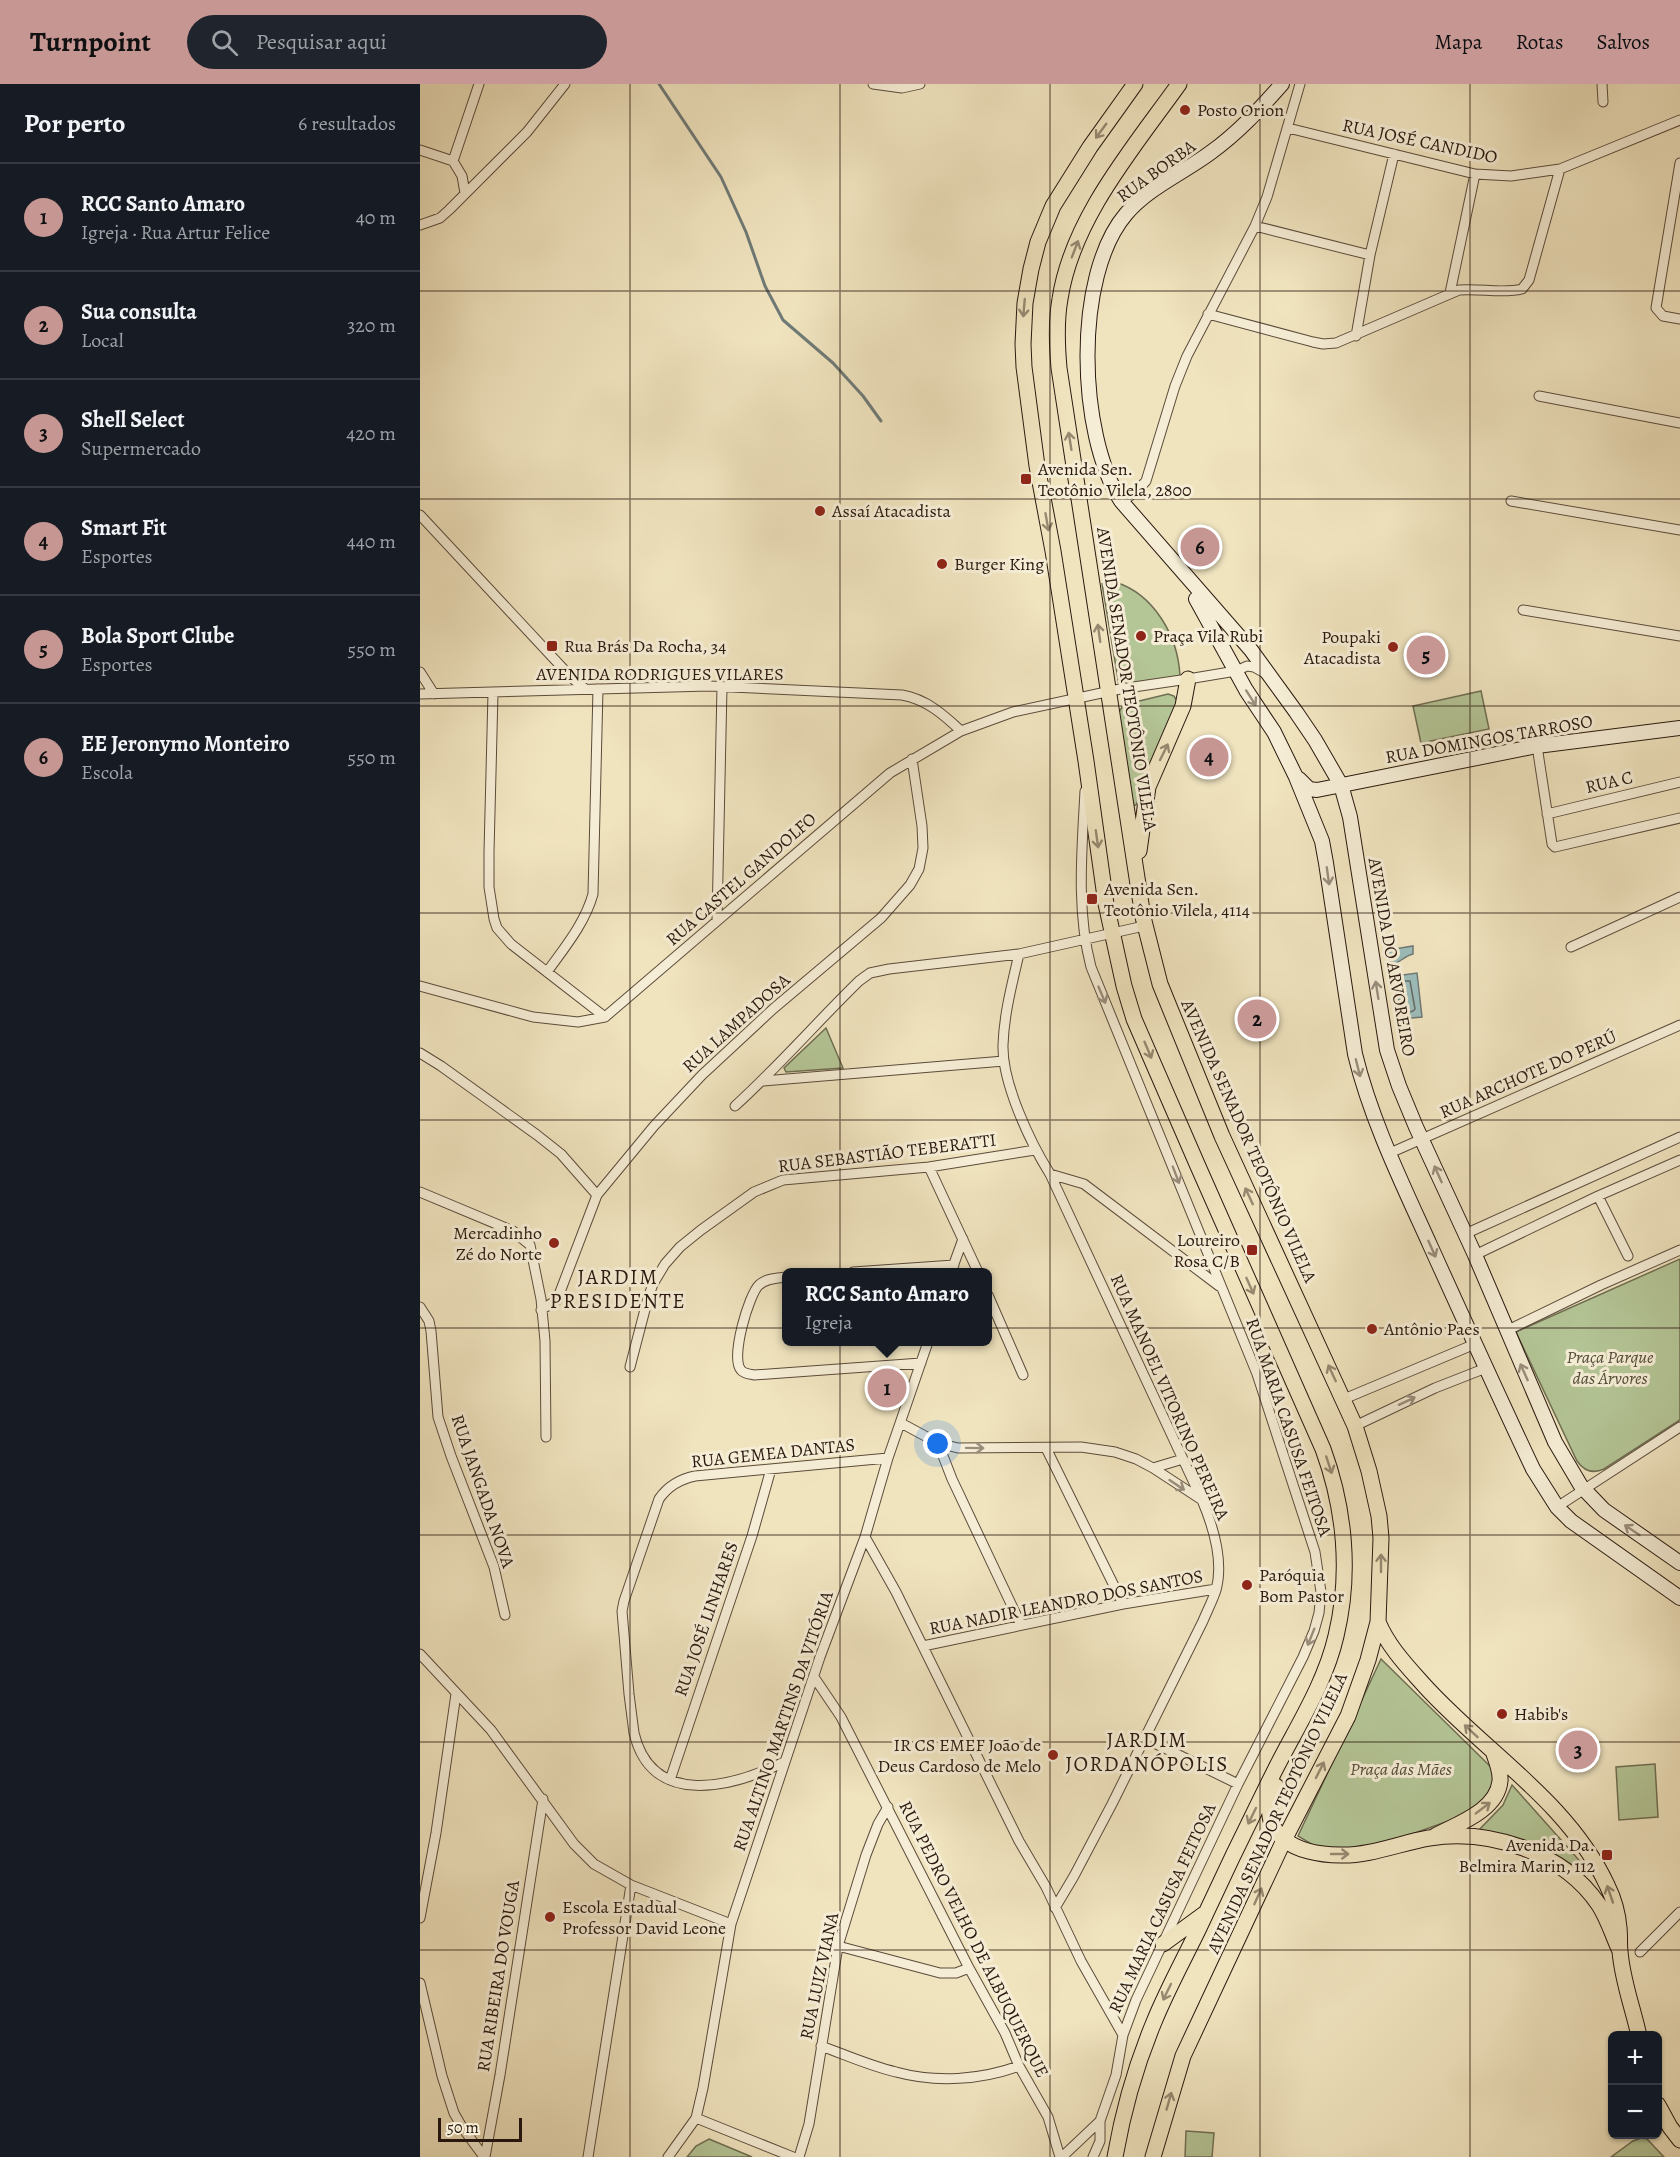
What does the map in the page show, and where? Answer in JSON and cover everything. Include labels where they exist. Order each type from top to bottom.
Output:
[{"type":"main road","name":"AVENIDA SENADOR TEOTÔNIO VILELA","points":[[1115,2157],[1118,2137],[1138,2064],[1153,2023],[1326,1667],[1336,1639],[1343,1601],[1345,1562],[1341,1513],[1335,1485],[1316,1429],[1250,1286],[1134,1019],[1112,934],[1053,551],[1037,466],[1023,344],[1024,303],[1030,269],[1053,206],[1090,147],[1135,84]]},
{"type":"main road","name":"AVENIDA SENADOR TEOTÔNIO VILELA","points":[[1153,2157],[1183,2056],[1284,1840],[1359,1690],[1378,1622],[1381,1570],[1379,1516],[1355,1426],[1222,1136],[1165,997],[1144,926],[1059,368],[1060,298],[1072,254],[1090,213],[1179,84]]},
{"type":"main road","points":[[1137,869],[1148,787],[1183,706],[1188,680]]},
{"type":"main road","points":[[1378,1622],[1402,1661],[1445,1708],[1558,1813],[1595,1864],[1611,1895],[1619,1926],[1620,1951],[1638,2031]]},
{"type":"main road","points":[[1298,1727],[1293,1751],[1275,1789],[1269,1809],[1271,1824],[1284,1840],[1321,1853],[1343,1855],[1432,1837],[1496,1840],[1532,1852],[1560,1865],[1582,1883],[1599,1906],[1620,1951]]},
{"type":"main road","points":[[1432,1837],[1479,1812],[1494,1798],[1500,1783],[1500,1774],[1494,1753]]},
{"type":"main road","points":[[1163,1944],[1206,1912]]},
{"type":"main road","points":[[1662,2112],[1680,2140]]},
{"type":"street","points":[[453,160],[479,84]]},
{"type":"street","points":[[420,225],[440,218],[527,132],[565,84]]},
{"type":"street","points":[[873,84],[902,87],[920,84]]},
{"type":"street","name":"RUA BORBA","points":[[1112,487],[1099,444],[1086,358],[1091,302],[1098,264],[1114,230],[1126,213],[1230,139],[1282,84]]},
{"type":"street","points":[[1121,501],[1135,493],[1146,480],[1175,386],[1208,314],[1255,226],[1267,197],[1300,84]]},
{"type":"street","points":[[1602,84],[1603,102]]},
{"type":"street","name":"RUA JOSÉ CANDIDO","points":[[1288,128],[1475,174],[1511,176],[1560,169],[1680,120]]},
{"type":"street","points":[[420,150],[453,160],[462,176],[465,193]]},
{"type":"street","points":[[1356,336],[1370,255],[1394,154]]},
{"type":"street","points":[[1680,163],[1656,308],[1663,316],[1680,319]]},
{"type":"street","points":[[1208,314],[1323,344],[1336,343],[1450,293],[1475,288],[1511,291],[1525,287],[1529,280],[1560,169]]},
{"type":"street","points":[[1450,293],[1475,174]]},
{"type":"street","points":[[1255,226],[1370,255]]},
{"type":"street","points":[[1539,396],[1680,423]]},
{"type":"street","name":"AVENIDA DO ARVOREIRO","points":[[1112,487],[1121,501],[1234,630],[1315,740],[1341,785],[1350,817],[1387,1050],[1421,1138],[1475,1255],[1555,1442],[1584,1490],[1604,1510],[1680,1563]]},
{"type":"street","points":[[1511,501],[1680,530]]},
{"type":"street","points":[[420,515],[585,689]]},
{"type":"street","name":"AVENIDA DO ARVOREIRO","points":[[1169,557],[1206,613],[1236,671],[1274,732],[1312,813],[1324,852],[1358,1069],[1390,1153],[1533,1469],[1557,1507],[1578,1527],[1680,1598]]},
{"type":"street","points":[[1523,610],[1680,636]]},
{"type":"street","name":"RUA CASTEL GANDOLFO","points":[[605,1017],[890,773],[961,731],[1013,712],[1107,691],[1188,680],[1236,671],[1247,666],[1267,674]]},
{"type":"street","points":[[420,672],[434,694]]},
{"type":"street","points":[[717,920],[722,687]]},
{"type":"street","name":"AVENIDA RODRIGUES VILARES","points":[[420,694],[722,687],[836,691],[912,697],[936,710],[961,731]]},
{"type":"street","points":[[547,972],[577,930],[593,894],[598,689]]},
{"type":"street","points":[[493,693],[489,887],[494,919],[511,944],[605,1017]]},
{"type":"street","name":"RUA DOMINGOS TARROSO","points":[[1296,777],[1312,790],[1537,746],[1680,728]]},
{"type":"street","points":[[1537,746],[1552,844],[1558,847],[1680,818]]},
{"type":"street","name":"RUA LAMPADOSA","points":[[541,1310],[557,1300],[597,1195],[654,1125],[702,1075],[774,1009],[881,918],[910,885],[919,869],[923,848],[922,825],[912,759]]},
{"type":"street","name":"RUA MARIA CASUSA FEITOSA","points":[[1086,761],[1082,841],[1084,939],[1094,976],[1253,1363],[1315,1552],[1321,1592],[1319,1613],[1311,1640],[1238,1784],[1136,2000],[1123,2035],[1116,2075],[1100,2121],[1100,2141],[1093,2157]]},
{"type":"street","name":"RUA C","points":[[1547,814],[1680,782]]},
{"type":"street","points":[[1571,947],[1680,897]]},
{"type":"street","points":[[735,1106],[763,1081],[788,1052],[866,975],[889,969],[1018,954],[1144,926]]},
{"type":"street","name":"RUA MANOEL VITORINO PEREIRA","points":[[1018,954],[1008,999],[1003,1045],[1004,1061],[1017,1105],[1035,1150],[1050,1174],[1202,1500],[1211,1522],[1218,1568],[1216,1590],[1203,1621],[1085,1855],[1055,1908]]},
{"type":"street","points":[[420,986],[551,1020],[588,1022],[605,1017]]},
{"type":"street","name":"RUA ARCHOTE DO PERÚ","points":[[1390,1153],[1680,1025]]},
{"type":"street","points":[[420,1053],[561,1154],[597,1195]]},
{"type":"street","points":[[763,1081],[1004,1061]]},
{"type":"street","points":[[1465,1234],[1680,1137]]},
{"type":"street","name":"RUA SEBASTIÃO TEBERATTI","points":[[630,1367],[648,1298],[665,1264],[680,1247],[701,1230],[754,1192],[783,1180],[929,1167],[1035,1150]]},
{"type":"street","points":[[1475,1255],[1598,1196],[1680,1160]]},
{"type":"street","points":[[929,1167],[976,1268]]},
{"type":"street","points":[[1050,1174],[1076,1181],[1097,1192],[1220,1286]]},
{"type":"street","points":[[420,1192],[513,1231],[525,1239],[531,1248],[545,1341],[546,1437]]},
{"type":"street","points":[[1598,1196],[1628,1256]]},
{"type":"street","points":[[952,1268],[963,1239]]},
{"type":"street","points":[[1506,1331],[1680,1250]]},
{"type":"street","points":[[782,1278],[765,1281],[756,1289],[738,1342],[737,1356],[740,1370],[754,1375],[921,1363]]},
{"type":"street","points":[[992,1306],[1023,1375]]},
{"type":"street","name":"RUA JANGADA NOVA","points":[[420,1307],[429,1321],[431,1331],[438,1417],[494,1567],[505,1615]]},
{"type":"street","points":[[1344,1399],[1475,1344]]},
{"type":"street","name":"RUA ALTINO MARTINS DA VITÓRIA","points":[[696,2118],[731,1924],[784,1762],[865,1537],[888,1458],[926,1346]]},
{"type":"street","points":[[1355,1426],[1435,1388],[1486,1368]]},
{"type":"street","points":[[901,1423],[938,1443],[958,1448],[1099,1448],[1136,1459],[1202,1500]]},
{"type":"street","points":[[1557,1507],[1679,1429]]},
{"type":"street","points":[[938,1443],[952,1479],[1021,1625]]},
{"type":"street","points":[[1046,1448],[1123,1604]]},
{"type":"street","name":"RUA GEMEA DANTAS","points":[[784,1762],[761,1774],[723,1785],[704,1787],[670,1780],[656,1773],[649,1766],[636,1743],[624,1644],[624,1601],[655,1510],[659,1499],[668,1488],[686,1478],[888,1458]]},
{"type":"street","points":[[1153,1468],[1183,1459]]},
{"type":"street","name":"RUA JOSÉ LINHARES","points":[[670,1780],[755,1527],[771,1469]]},
{"type":"street","points":[[865,1537],[888,1577],[1081,1961],[1123,2035]]},
{"type":"street","name":"RUA NADIR LEANDRO DOS SANTOS","points":[[923,1646],[1123,1604],[1216,1590]]},
{"type":"street","points":[[420,1654],[497,1737],[582,1854],[594,1864],[631,1885],[731,1924]]},
{"type":"street","name":"RUA PEDRO VELHO DE ALBUQUERQUE","points":[[814,1677],[841,1717],[1005,2034],[1019,2066],[1048,2117],[1061,2157]]},
{"type":"street","points":[[420,1918],[436,1833],[456,1694]]},
{"type":"street","points":[[1144,1738],[1238,1784]]},
{"type":"street","name":"RUA RIBEIRA DO VOUGA","points":[[485,2157],[543,1799]]},
{"type":"street","name":"RUA LUIZ VIANA","points":[[799,2157],[809,2124],[838,1946],[866,1855],[878,1824],[888,1807]]},
{"type":"street","points":[[588,2157],[631,1885]]},
{"type":"street","points":[[1640,1952],[1680,1912]]},
{"type":"street","points":[[838,1946],[940,1973],[956,1973],[969,1968]]},
{"type":"street","points":[[420,1983],[442,2076],[454,2113],[485,2157]]},
{"type":"street","points":[[821,2046],[898,2073],[927,2077],[981,2077],[1019,2066]]},
{"type":"street","points":[[668,2157],[696,2118],[776,2153],[793,2157]]},
{"type":"street","name":"RUA MARIA CASUSA FEITOSA","points":[[1061,2157],[1100,2121]]},
{"type":"green space","name":"Praça Vila Rubi","points":[[1115,582],[1141,596],[1161,618],[1174,646],[1180,676],[1119,685],[1102,584]]},
{"type":"green space","points":[[1481,691],[1489,729],[1421,743],[1413,706]]},
{"type":"green space","points":[[1168,694],[1174,696],[1177,707],[1136,805],[1133,806],[1115,720],[1123,705]]},
{"type":"green space","points":[[826,1028],[843,1068],[786,1072],[784,1068]]},
{"type":"green space","name":"Praça Parque das Árvores","points":[[1680,1259],[1680,1420],[1604,1469],[1592,1471],[1586,1469],[1577,1461],[1516,1332]]},
{"type":"green space","name":"Praça das Mães","points":[[1381,1659],[1494,1770],[1494,1786],[1489,1799],[1471,1813],[1384,1844],[1353,1850],[1318,1848],[1298,1836]]},
{"type":"green space","points":[[1655,1764],[1658,1817],[1619,1820],[1616,1767]]},
{"type":"green space","points":[[1512,1785],[1586,1868],[1587,1874],[1549,1851],[1479,1830],[1503,1805]]},
{"type":"green space","points":[[1186,2131],[1214,2133],[1212,2157],[1185,2157]]},
{"type":"green space","points":[[709,2139],[752,2157],[687,2157],[696,2146]]},
{"type":"green space","points":[[1647,2139],[1664,2157],[1611,2157],[1633,2141]]},
{"type":"water","points":[[1413,946],[1413,954],[1391,965],[1388,950]]},
{"type":"water","points":[[1417,973],[1422,1017],[1401,1019],[1396,976]]},
{"type":"waterway","points":[[659,84],[721,177],[746,232],[765,286],[783,320],[833,363],[863,396],[881,421]]},
{"type":"place","name":"Posto Orion","points":[[1185,110]]},
{"type":"place","name":"Avenida Sen. Teotônio Vilela, 2800","points":[[1026,479]]},
{"type":"place","name":"Assaí Atacadista","points":[[820,511]]},
{"type":"place","name":"EE Jeronymo Monteiro","points":[[1200,547]]},
{"type":"place","name":"Burger King","points":[[942,564]]},
{"type":"place","name":"Praça Vila Rubi","points":[[1141,636]]},
{"type":"place","name":"Rua Brás Da Rocha, 34","points":[[552,646]]},
{"type":"place","name":"Poupaki Atacadista","points":[[1393,647]]},
{"type":"place","name":"Bola Sport Clube","points":[[1426,655]]},
{"type":"place","name":"Smart Fit","points":[[1209,757]]},
{"type":"place","name":"Avenida Sen. Teotônio Vilela, 4114","points":[[1092,899]]},
{"type":"place","name":"Sua consulta","points":[[1257,1019]]},
{"type":"place","name":"Mercadinho Zé do Norte","points":[[554,1243]]},
{"type":"place","name":"Loureiro Rosa C/B","points":[[1252,1250]]},
{"type":"place","name":"Antônio Paes","points":[[1372,1329]]},
{"type":"place","name":"RCC Santo Amaro","points":[[887,1388]]},
{"type":"place","name":"Paróquia Bom Pastor","points":[[1247,1585]]},
{"type":"place","name":"Habib's","points":[[1502,1714]]},
{"type":"place","name":"Shell Select","points":[[1578,1750]]},
{"type":"place","name":"IR CS EMEF João de Deus Cardoso de Melo","points":[[1053,1755]]},
{"type":"place","name":"Avenida Da. Belmira Marin, 112","points":[[1607,1855]]},
{"type":"place","name":"Escola Estadual Professor David Leone","points":[[550,1917]]},
{"type":"district","name":"JARDIM PRESIDENTE","points":[[618,1289]]},
{"type":"district","name":"JARDIM JORDANÓPOLIS","points":[[1147,1752]]}]
